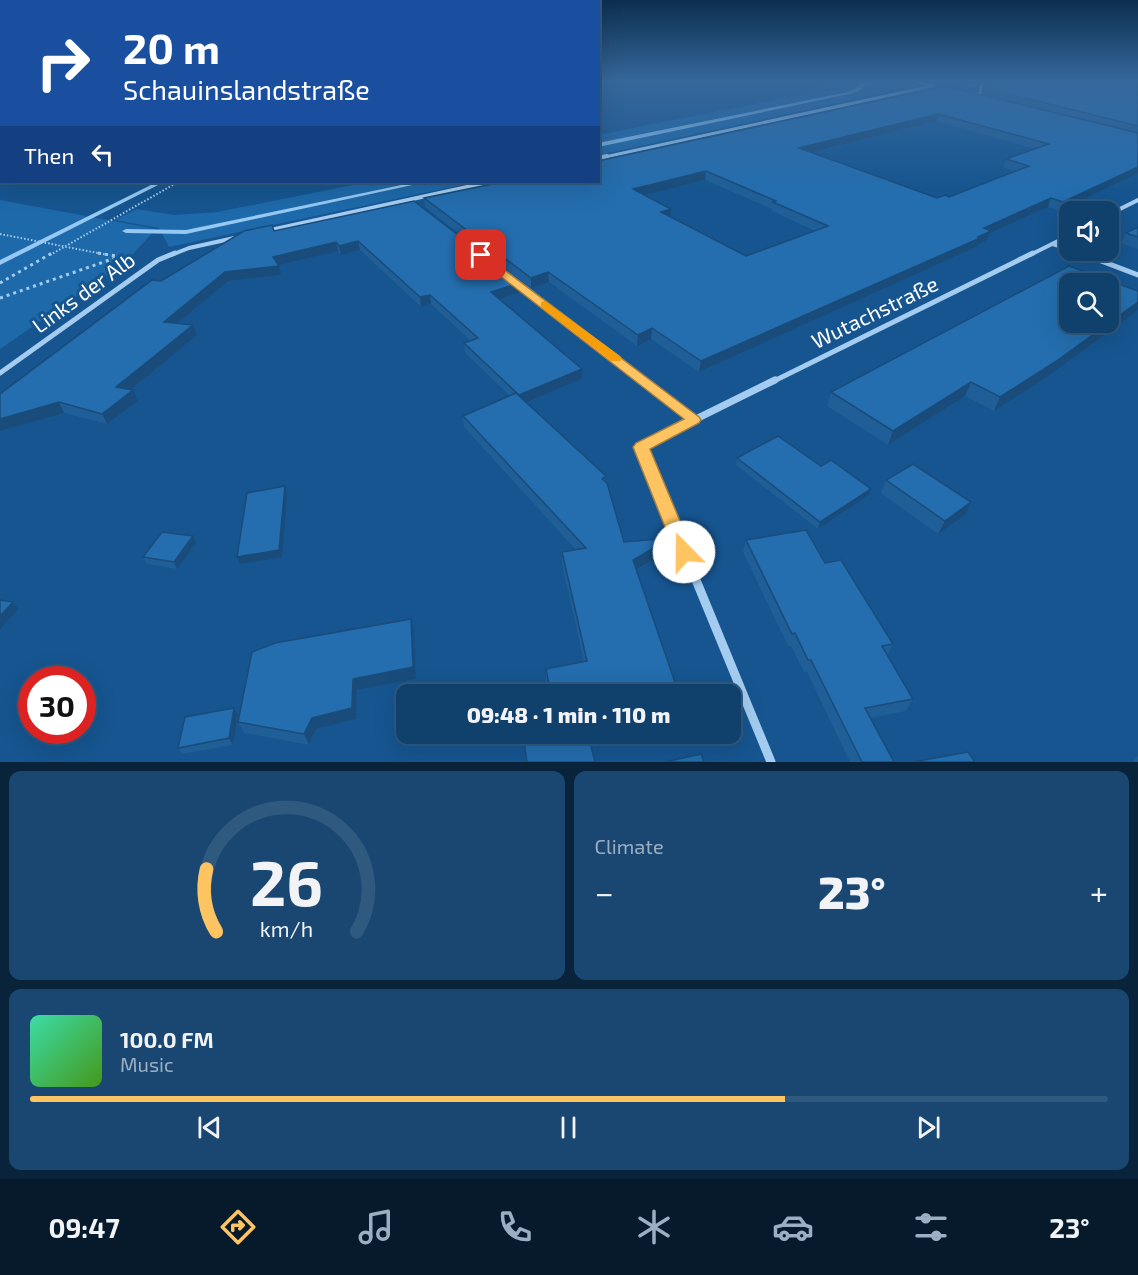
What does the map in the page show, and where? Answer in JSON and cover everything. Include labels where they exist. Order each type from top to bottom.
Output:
[{"type":"street","points":[[600,158],[786,118]]},
{"type":"street","points":[[258,232],[485,183]]},
{"type":"street","points":[[408,199],[417,206]]},
{"type":"street","points":[[1119,210],[1138,200]]},
{"type":"street","name":"Links der Alb","points":[[0,373],[158,260],[189,248],[247,235]]},
{"type":"street","name":"Wutachstraße","points":[[771,762],[641,447],[1059,241]]},
{"type":"street","points":[[1053,244],[1059,246]]},
{"type":"street","points":[[1100,261],[1138,275]]},
{"type":"street","points":[[508,276],[694,420]]},
{"type":"path","points":[[0,283],[176,183]]},
{"type":"path","points":[[0,234],[63,248],[118,257],[158,260]]},
{"type":"path","points":[[0,298],[118,257]]},
{"type":"shaded area","points":[[686,118],[770,118],[600,155],[600,135]]},
{"type":"shaded area","points":[[363,183],[471,183],[169,247],[159,228],[115,220],[137,209],[174,215],[217,212]]},
{"type":"shaded area","points":[[0,200],[156,229],[124,264],[0,349]]},
{"type":"building","points":[[799,118],[923,118],[799,148],[937,198],[945,195],[949,197],[1029,166],[1006,159],[1049,144],[951,118],[1075,118],[1138,133],[1138,167],[1065,201],[1051,198],[984,228],[991,231],[978,237],[980,238],[701,361],[652,328],[638,335],[548,272],[531,278],[424,198],[497,183],[600,183],[600,161]],"holes":[[[706,171],[776,201],[773,202],[828,226],[746,256],[661,212],[671,209],[633,189]]]},
{"type":"building","points":[[1104,118],[1138,118],[1138,126]]},
{"type":"building","points":[[414,201],[520,283],[491,292],[582,369],[519,395],[464,343],[478,338],[430,295],[420,297],[358,241],[339,246],[336,242],[273,257],[279,266],[225,272],[164,322],[193,325],[116,387],[133,390],[102,414],[59,402],[0,419],[0,394],[152,280],[161,281],[244,231],[272,225],[274,231]]},
{"type":"building","points":[[1138,227],[1138,237],[1126,233]]},
{"type":"building","points":[[1069,266],[1088,273],[1059,273],[1059,333],[1095,333],[1000,397],[971,382],[893,431],[831,392]]},
{"type":"building","points":[[1119,284],[1138,291],[1138,302],[1119,316]]},
{"type":"building","points":[[516,393],[606,476],[602,479],[607,483],[624,542],[671,538],[633,560],[676,684],[549,684],[546,669],[587,661],[562,552],[586,548],[463,416]]},
{"type":"building","points":[[778,436],[821,466],[831,460],[871,489],[820,522],[737,458]]},
{"type":"building","points":[[913,464],[971,502],[945,521],[886,480]]},
{"type":"building","points":[[285,486],[279,550],[237,557],[247,493]]},
{"type":"building","points":[[806,530],[825,563],[841,560],[893,644],[882,646],[913,699],[865,708],[894,762],[862,762],[811,660],[808,660],[795,633],[792,634],[746,540]]},
{"type":"building","points":[[162,532],[193,536],[174,562],[143,557]]},
{"type":"building","points":[[0,600],[13,602],[0,616]]},
{"type":"building","points":[[411,619],[413,667],[353,679],[352,708],[312,718],[304,734],[238,722],[252,652],[275,643]]},
{"type":"building","points":[[234,708],[229,738],[178,748],[185,717]]},
{"type":"building","points":[[524,744],[590,744],[595,762],[527,762]]},
{"type":"building","points":[[968,752],[975,762],[913,762]]},
{"type":"building","points":[[701,754],[704,762],[665,762]]},
{"type":"waterway","points":[[600,145],[730,118]]},
{"type":"waterway","points":[[0,263],[159,183]]},
{"type":"waterway","points":[[126,231],[186,232],[418,183]]},
{"type":"slow traffic","points":[[545,305],[615,359]]},
{"type":"route","points":[[481,255],[694,420],[641,447],[684,552]]}]
